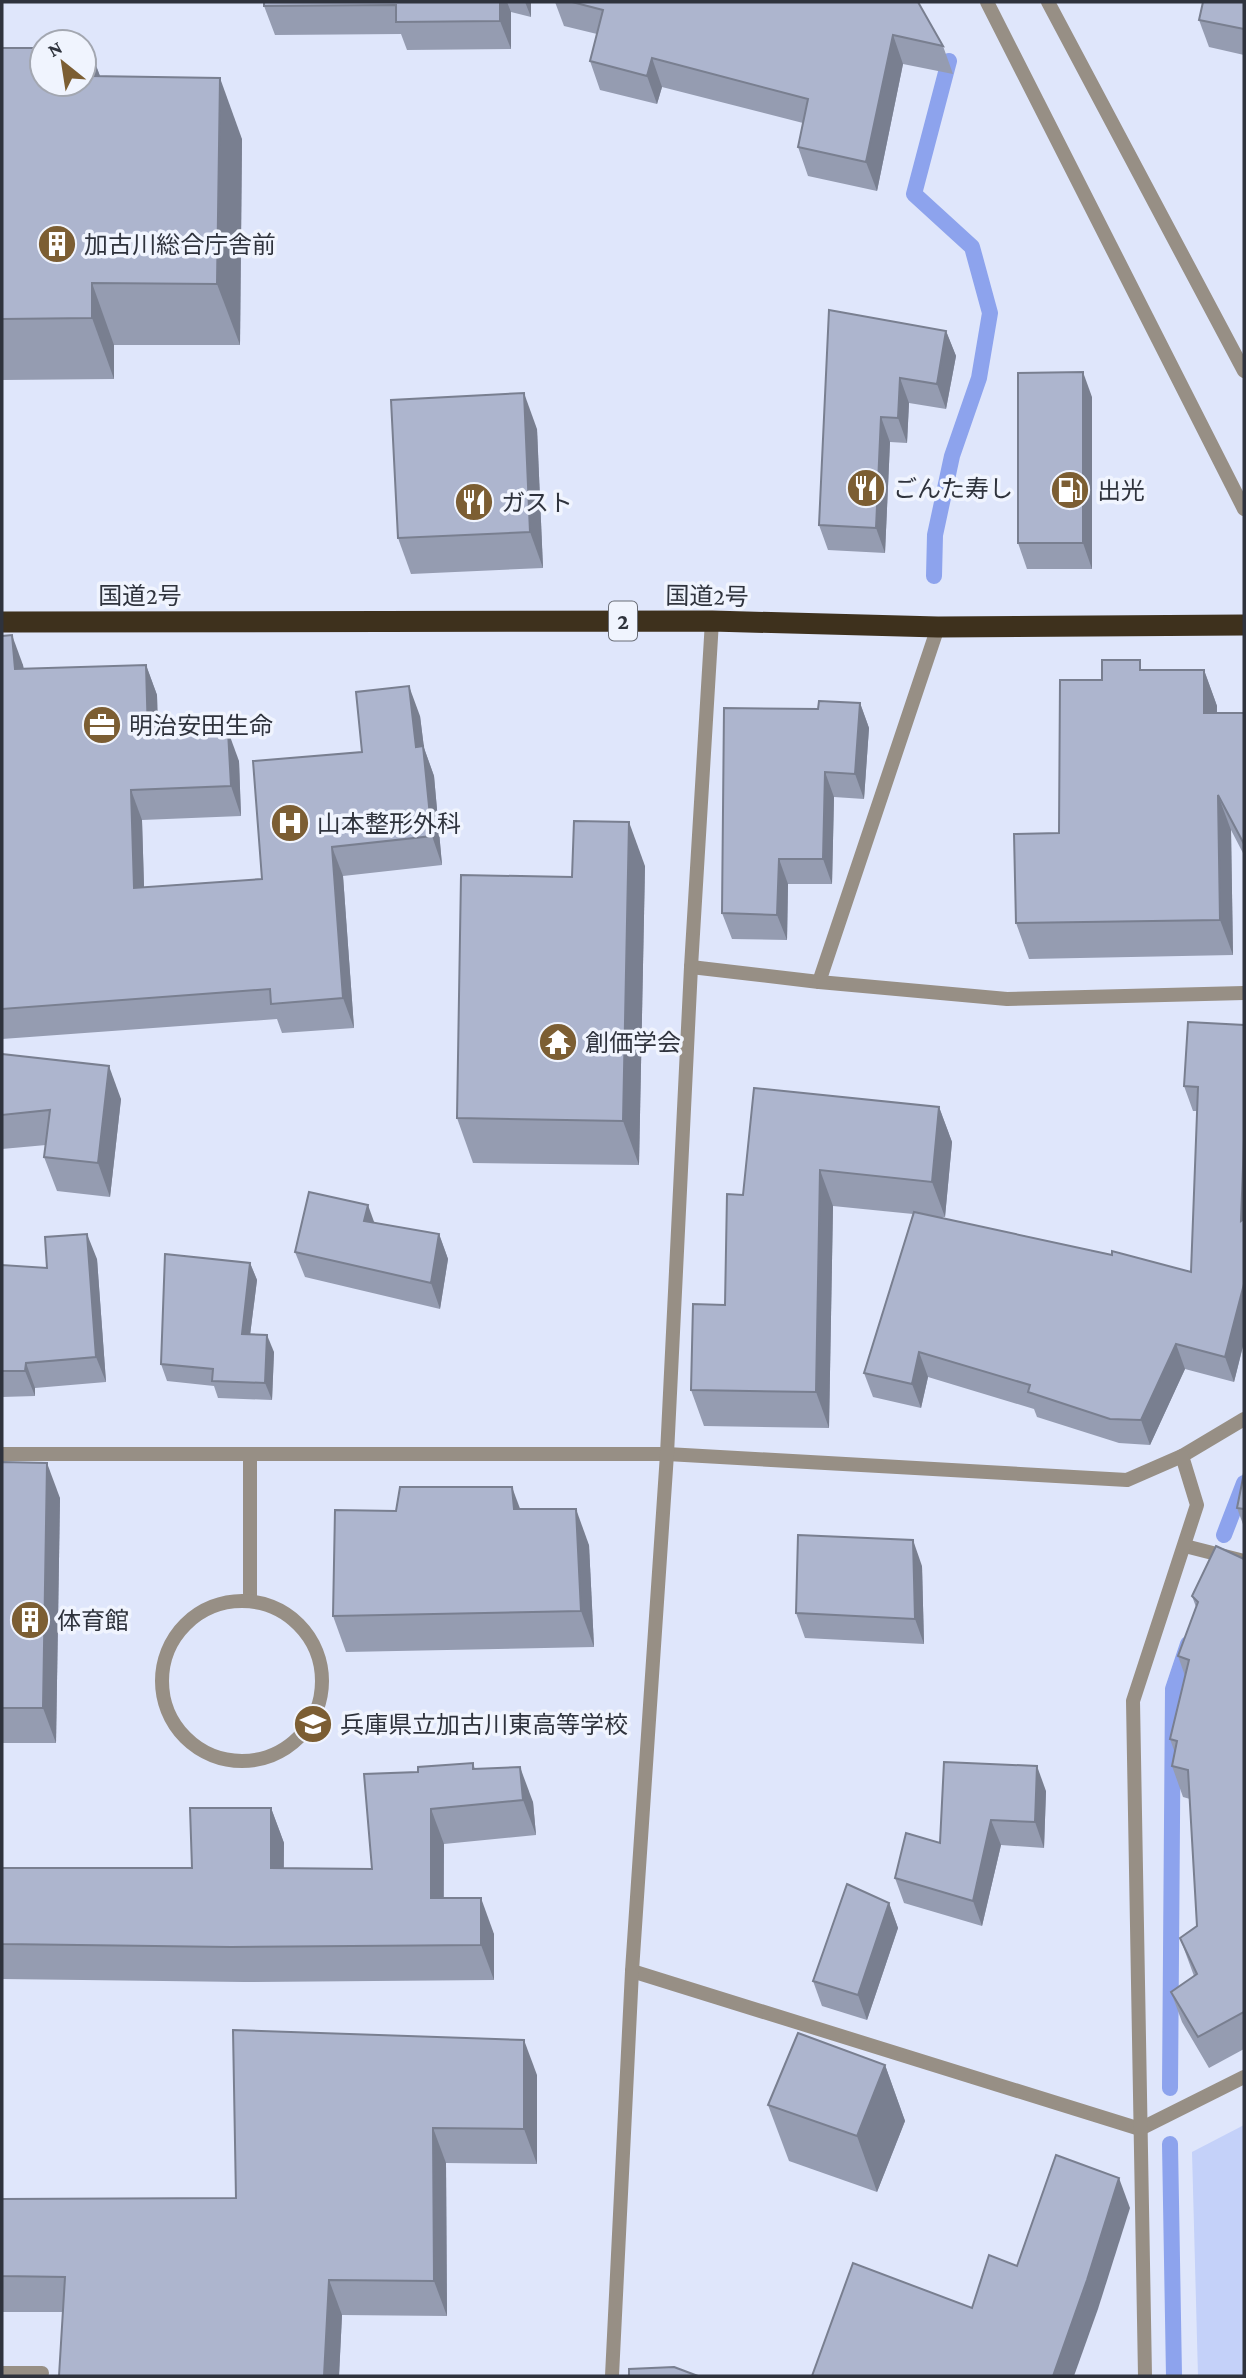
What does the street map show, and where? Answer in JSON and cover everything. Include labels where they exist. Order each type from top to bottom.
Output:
[{"type":"highway","name":"国道2号","points":[[2,622],[712,621],[938,627],[1244,625]]},
{"type":"street","points":[[987,2],[1244,509]]},
{"type":"street","points":[[1048,2],[1244,371]]},
{"type":"street","points":[[612,2376],[632,1971],[667,1454],[691,967],[712,621]]},
{"type":"street","points":[[819,982],[938,627]]},
{"type":"street","points":[[691,967],[1007,999],[1244,993]]},
{"type":"street","points":[[2,1454],[667,1454],[1127,1480],[1182,1456],[1244,1419]]},
{"type":"street","points":[[250,1455],[250,1600]]},
{"type":"street","points":[[1145,2376],[1133,1701],[1197,1505],[1182,1456]]},
{"type":"street","points":[[1185,1546],[1244,1561]]},
{"type":"street","points":[[250,1600],[277,1608],[300,1623],[316,1646],[322,1672],[321,1697],[312,1721],[296,1741],[274,1755],[249,1761],[224,1760],[200,1750],[180,1734],[167,1713],[160,1686],[164,1658],[176,1633],[197,1613],[222,1602],[250,1600]]},
{"type":"street","points":[[632,1971],[1140,2129],[1244,2077]]},
{"type":"street","points":[[2,2373],[42,2373]]},
{"type":"shaded area","points":[[1244,2125],[1244,2376],[1198,2376],[1192,2152]]},
{"type":"building","points":[[264,2],[500,2],[500,21],[396,22],[396,5],[264,6]]},
{"type":"building","points":[[572,2],[918,2],[943,46],[893,35],[866,162],[798,147],[808,99],[652,58],[647,76],[590,61],[603,10]]},
{"type":"building","points":[[1203,2],[1244,2],[1244,29],[1199,20]]},
{"type":"building","points":[[2,48],[28,48],[28,98],[98,98],[98,76],[220,78],[217,284],[92,283],[92,318],[2,319]]},
{"type":"building","points":[[829,310],[946,331],[937,384],[900,378],[898,418],[881,417],[876,528],[819,525]]},
{"type":"building","points":[[1083,372],[1083,543],[1018,543],[1018,373]]},
{"type":"building","name":"ガスト","points":[[524,393],[530,532],[398,538],[391,400]]},
{"type":"building","points":[[12,635],[15,669],[146,665],[148,735],[228,731],[231,786],[131,790],[134,888],[262,879],[253,761],[362,752],[356,692],[409,686],[416,747],[423,746],[432,836],[332,847],[343,998],[271,1004],[270,989],[2,1009],[2,636]]},
{"type":"building","points":[[1102,660],[1140,660],[1140,670],[1204,670],[1204,713],[1244,713],[1244,844],[1218,795],[1220,920],[1016,923],[1014,834],[1059,833],[1060,680],[1102,680]]},
{"type":"building","points":[[819,701],[860,703],[855,774],[825,772],[823,859],[779,859],[777,915],[722,913],[724,708],[818,709]]},
{"type":"building","name":"創価学会","points":[[574,821],[629,822],[623,1121],[457,1118],[461,875],[572,877]]},
{"type":"building","points":[[1188,1022],[1244,1025],[1241,1221],[1244,1219],[1244,1284],[1225,1357],[1176,1344],[1141,1420],[1110,1419],[1028,1392],[1030,1385],[919,1352],[912,1384],[864,1373],[914,1212],[1112,1255],[1112,1251],[1191,1272],[1198,1087],[1184,1086]]},
{"type":"building","points":[[2,1054],[109,1066],[98,1163],[44,1157],[50,1110],[2,1115]]},
{"type":"building","points":[[754,1088],[939,1107],[932,1182],[820,1170],[816,1392],[691,1390],[693,1304],[725,1305],[727,1194],[743,1195]]},
{"type":"building","points":[[309,1192],[368,1205],[364,1221],[439,1234],[431,1283],[295,1252]]},
{"type":"building","points":[[87,1234],[96,1357],[26,1363],[25,1371],[2,1371],[2,1265],[47,1268],[45,1237]]},
{"type":"building","points":[[165,1254],[250,1263],[242,1334],[267,1335],[265,1383],[212,1381],[213,1369],[161,1364]]},
{"type":"building","name":"体育館","points":[[2,1462],[47,1463],[43,1708],[2,1708]]},
{"type":"building","points":[[1244,1473],[1244,1509],[1237,1508]]},
{"type":"building","points":[[400,1487],[512,1487],[514,1509],[576,1509],[581,1611],[333,1616],[335,1510],[396,1511]]},
{"type":"building","points":[[798,1535],[913,1540],[915,1619],[796,1613]]},
{"type":"building","points":[[1216,1546],[1244,1559],[1244,2012],[1198,2037],[1171,1992],[1197,1974],[1180,1938],[1197,1926],[1188,1770],[1172,1766],[1177,1741],[1170,1739],[1189,1660],[1178,1656],[1198,1602],[1192,1596]]},
{"type":"building","points":[[944,1762],[1037,1766],[1035,1822],[991,1820],[973,1901],[895,1878],[906,1833],[940,1843]]},
{"type":"building","points":[[473,1763],[473,1769],[520,1767],[523,1800],[431,1809],[431,1898],[481,1898],[481,1945],[231,1947],[2,1944],[2,1868],[192,1868],[190,1808],[271,1808],[271,1868],[372,1869],[364,1774],[418,1772],[418,1767]]},
{"type":"building","points":[[847,1884],[889,1903],[858,1995],[813,1981]]},
{"type":"building","points":[[233,2030],[524,2040],[524,2129],[433,2128],[434,2281],[329,2280],[324,2376],[59,2376],[65,2277],[2,2276],[2,2199],[236,2198]]},
{"type":"building","points":[[798,2033],[885,2065],[857,2136],[768,2105]]},
{"type":"building","points":[[1056,2155],[1119,2178],[1053,2376],[812,2376],[853,2263],[972,2308],[989,2255],[1017,2266]]},
{"type":"building","points":[[674,2367],[698,2376],[629,2376],[629,2369]]},
{"type":"waterway","points":[[934,576],[935,535],[952,456],[979,378],[990,313],[972,247],[914,194],[949,61]]},
{"type":"waterway","points":[[1224,1535],[1244,1483]]},
{"type":"waterway","points":[[1170,2088],[1173,1689],[1188,1644]]},
{"type":"waterway","points":[[1170,2144],[1174,2376]]},
{"type":"place","name":"加古川総合庁舎前","points":[[57,244]]},
{"type":"place","name":"ごんた寿し","points":[[866,488]]},
{"type":"place","name":"出光","points":[[1070,490]]},
{"type":"place","name":"ガスト","points":[[474,502]]},
{"type":"place","name":"明治安田生命","points":[[102,725]]},
{"type":"place","name":"山本整形外科","points":[[290,823]]},
{"type":"place","name":"創価学会","points":[[558,1042]]},
{"type":"place","name":"体育館","points":[[30,1620]]},
{"type":"place","name":"兵庫県立加古川東高等学校","points":[[313,1724]]}]
